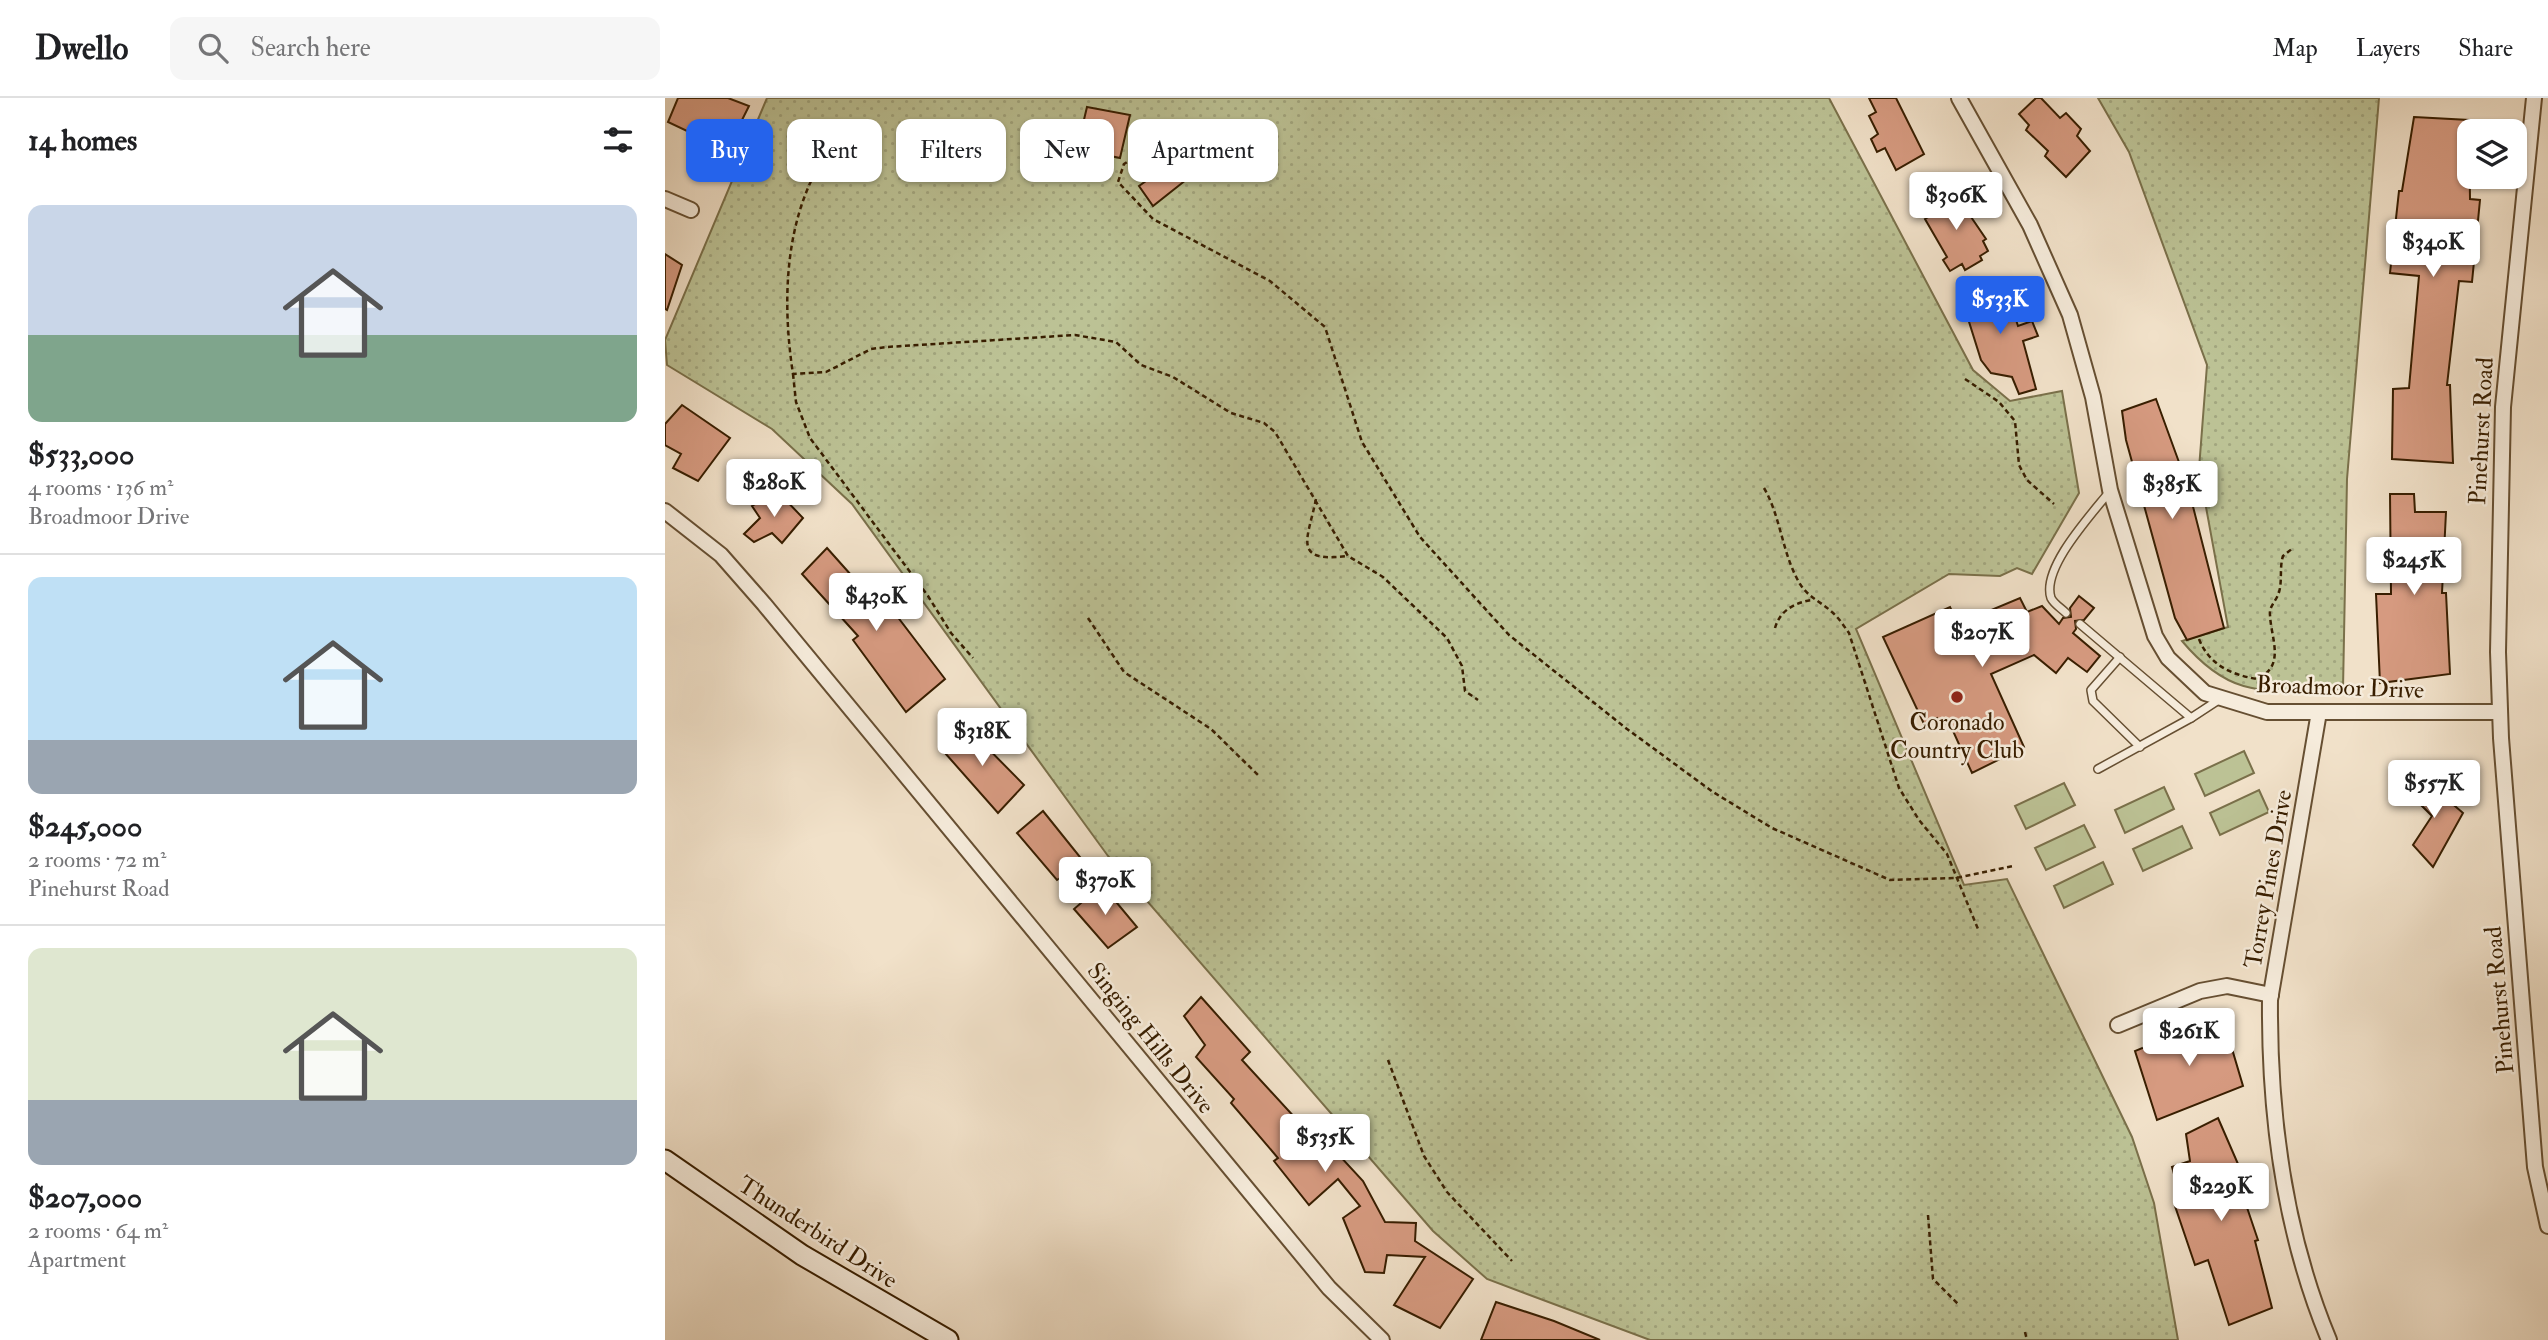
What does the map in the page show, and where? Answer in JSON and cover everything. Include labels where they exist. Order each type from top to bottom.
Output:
[{"type":"street","name":"Broadmoor Drive","points":[[1959,98],[2030,225],[2070,315],[2093,397],[2110,490],[2155,636],[2174,665],[2205,693],[2267,712],[2500,712]]},
{"type":"street","name":"Pinehurst Road","points":[[2534,98],[2502,430],[2500,712],[2535,1167],[2548,1226]]},
{"type":"street","points":[[665,199],[691,210]]},
{"type":"street","name":"Singing Hills Drive","points":[[665,511],[721,555],[764,604],[1329,1288],[1383,1340]]},
{"type":"street","name":"Torrey Pines Drive","points":[[2319,712],[2271,995],[2270,1028],[2284,1200],[2294,1239],[2329,1340]]},
{"type":"street","points":[[2118,1025],[2200,991],[2227,986],[2271,995]]},
{"type":"street","name":"Thunderbird Drive","points":[[665,1160],[802,1255],[948,1340]]},
{"type":"lane","points":[[2066,613],[2052,600],[2049,584],[2054,568],[2110,490]]},
{"type":"lane","points":[[2080,624],[2191,718]]},
{"type":"lane","points":[[2120,657],[2091,691],[2092,701],[2140,747]]},
{"type":"lane","points":[[2098,769],[2220,699]]},
{"type":"path","points":[[1128,161],[1124,164],[1118,182],[1153,219],[1270,281],[1325,327],[1362,442],[1420,537],[1509,635],[1627,729],[1713,792],[1772,828],[1890,880],[1957,878],[2013,866]]},
{"type":"path","points":[[810,182],[800,206],[791,247],[787,337],[796,402],[810,438],[916,579],[951,634],[974,658]]},
{"type":"path","points":[[793,374],[826,372],[871,349],[887,347],[1075,335],[1116,342],[1141,365],[1174,377],[1231,413],[1265,423],[1275,432],[1347,556],[1383,577],[1447,638],[1462,666],[1465,691],[1478,700]]},
{"type":"path","points":[[1965,379],[1999,402],[2015,421],[2019,465],[2027,480],[2054,504]]},
{"type":"path","points":[[1763,488],[1771,500],[1787,556],[1811,600],[1833,612],[1849,633],[1899,788],[1919,820],[1947,854],[1978,929]]},
{"type":"path","points":[[1316,499],[1307,545],[1310,553],[1318,558],[1347,556]]},
{"type":"path","points":[[2199,639],[2212,660],[2227,670],[2257,679],[2267,675],[2274,667],[2276,650],[2269,613],[2279,594],[2283,556],[2293,548]]},
{"type":"path","points":[[1775,628],[1786,610],[1796,603],[1811,600]]},
{"type":"path","points":[[1088,618],[1124,672],[1211,729],[1258,775]]},
{"type":"path","points":[[1388,1059],[1423,1156],[1447,1192],[1494,1245],[1512,1261]]},
{"type":"path","points":[[1928,1215],[1933,1279],[1958,1304]]},
{"type":"path","points":[[2025,1332],[2027,1340]]},
{"type":"green space","points":[[767,98],[1829,98],[1973,370],[2010,401],[2062,391],[2079,493],[2032,574],[2017,568],[2000,576],[1949,574],[1856,629],[1964,885],[2007,879],[2132,1137],[2154,1203],[2178,1340],[1650,1340],[1487,1279],[1433,1231],[1108,856],[852,504],[772,429],[667,365],[665,340],[732,182],[773,182],[773,119],[758,119]]},
{"type":"green space","points":[[2098,98],[2379,98],[2347,479],[2343,689],[2274,691],[2237,684],[2219,675],[2201,661],[2182,641],[2228,627],[2199,469],[2207,365],[2129,152]]},
{"type":"green space","points":[[2244,751],[2254,773],[2205,796],[2195,774]]},
{"type":"green space","points":[[2064,783],[2075,805],[2026,829],[2015,806]]},
{"type":"green space","points":[[2164,787],[2174,809],[2125,833],[2115,810]]},
{"type":"green space","points":[[2259,790],[2269,812],[2220,835],[2210,813]]},
{"type":"green space","points":[[2084,825],[2095,847],[2046,870],[2035,848]]},
{"type":"green space","points":[[2182,826],[2192,848],[2143,871],[2133,849]]},
{"type":"green space","points":[[2103,862],[2113,884],[2064,908],[2054,886]]},
{"type":"building","points":[[678,98],[728,98],[749,106],[742,119],[686,119],[686,131],[668,122]]},
{"type":"building","points":[[1869,98],[1896,98],[1924,154],[1896,170],[1885,148],[1877,152],[1871,139],[1878,134],[1869,116],[1876,112]]},
{"type":"building","points":[[2036,98],[2041,98],[2060,118],[2066,113],[2081,129],[2077,136],[2090,151],[2066,177],[2045,156],[2048,151],[2026,130],[2029,125],[2019,114]]},
{"type":"building","points":[[1087,107],[1130,115],[1120,158],[1114,157],[1114,119],[1084,119]]},
{"type":"building","points":[[2414,117],[2457,119],[2457,189],[2470,189],[2470,199],[2480,200],[2472,282],[2459,281],[2447,385],[2450,385],[2453,463],[2392,459],[2393,389],[2409,388],[2419,276],[2390,273],[2399,191],[2402,191]]},
{"type":"building","points":[[1145,182],[1183,182],[1153,206],[1139,186]]},
{"type":"building","points":[[1952,189],[1986,239],[1983,241],[1988,251],[1980,256],[1982,260],[1965,270],[1962,264],[1950,271],[1943,260],[1947,257],[1925,219],[1930,216],[1928,211],[1937,205],[1934,198]]},
{"type":"building","points":[[665,254],[682,265],[667,310],[665,309]]},
{"type":"building","points":[[1988,283],[1995,303],[2009,298],[2018,326],[2032,321],[2038,336],[2023,341],[2036,389],[2019,394],[2012,377],[1991,373],[1981,360],[1960,293]]},
{"type":"building","points":[[2156,399],[2188,487],[2224,628],[2187,640],[2175,618],[2126,440],[2122,411]]},
{"type":"building","points":[[682,405],[730,438],[698,481],[673,468],[681,454],[665,445],[665,424]]},
{"type":"building","points":[[777,491],[803,518],[782,543],[772,533],[754,542],[744,534],[760,518],[752,506]]},
{"type":"building","points":[[2390,494],[2414,494],[2415,512],[2446,512],[2442,593],[2446,593],[2450,674],[2380,683],[2376,594],[2391,594]]},
{"type":"building","points":[[827,548],[884,612],[890,607],[945,679],[906,712],[853,640],[858,636],[802,574]]},
{"type":"building","name":"Coronado Country Club","points":[[2079,596],[2094,608],[2084,620],[2075,621],[2076,629],[2073,633],[2100,656],[2087,672],[2068,658],[2056,673],[2034,655],[1991,674],[2024,747],[1972,773],[1949,722],[1940,725],[1937,718],[1924,724],[1883,637],[1950,607],[1958,624],[2020,598],[2027,612],[2042,606],[2059,624],[2063,618],[2071,617],[2070,608]]},
{"type":"building","points":[[959,719],[1024,785],[998,813],[945,753]]},
{"type":"building","points":[[2419,775],[2463,813],[2433,867],[2413,845],[2432,816],[2409,793]]},
{"type":"building","points":[[1043,811],[1084,862],[1057,880],[1017,833]]},
{"type":"building","points":[[1102,885],[1137,927],[1108,948],[1074,909]]},
{"type":"building","points":[[1201,997],[1250,1052],[1242,1060],[1308,1132],[1314,1128],[1363,1181],[1385,1222],[1416,1223],[1415,1241],[1473,1279],[1440,1328],[1394,1305],[1425,1257],[1387,1255],[1384,1273],[1365,1272],[1343,1218],[1360,1206],[1338,1179],[1309,1205],[1274,1161],[1278,1158],[1231,1103],[1234,1099],[1196,1057],[1205,1045],[1184,1016]]},
{"type":"building","points":[[2222,1015],[2243,1086],[2157,1120],[2135,1051]]},
{"type":"building","points":[[2218,1118],[2238,1164],[2233,1166],[2258,1240],[2255,1241],[2272,1308],[2229,1325],[2208,1260],[2195,1265],[2175,1206],[2182,1203],[2172,1167],[2190,1161],[2186,1134]]},
{"type":"building","points":[[1496,1302],[1554,1321],[1600,1340],[1481,1340]]},
{"type":"place","name":"Coronado Country Club","points":[[1957,697]]}]
